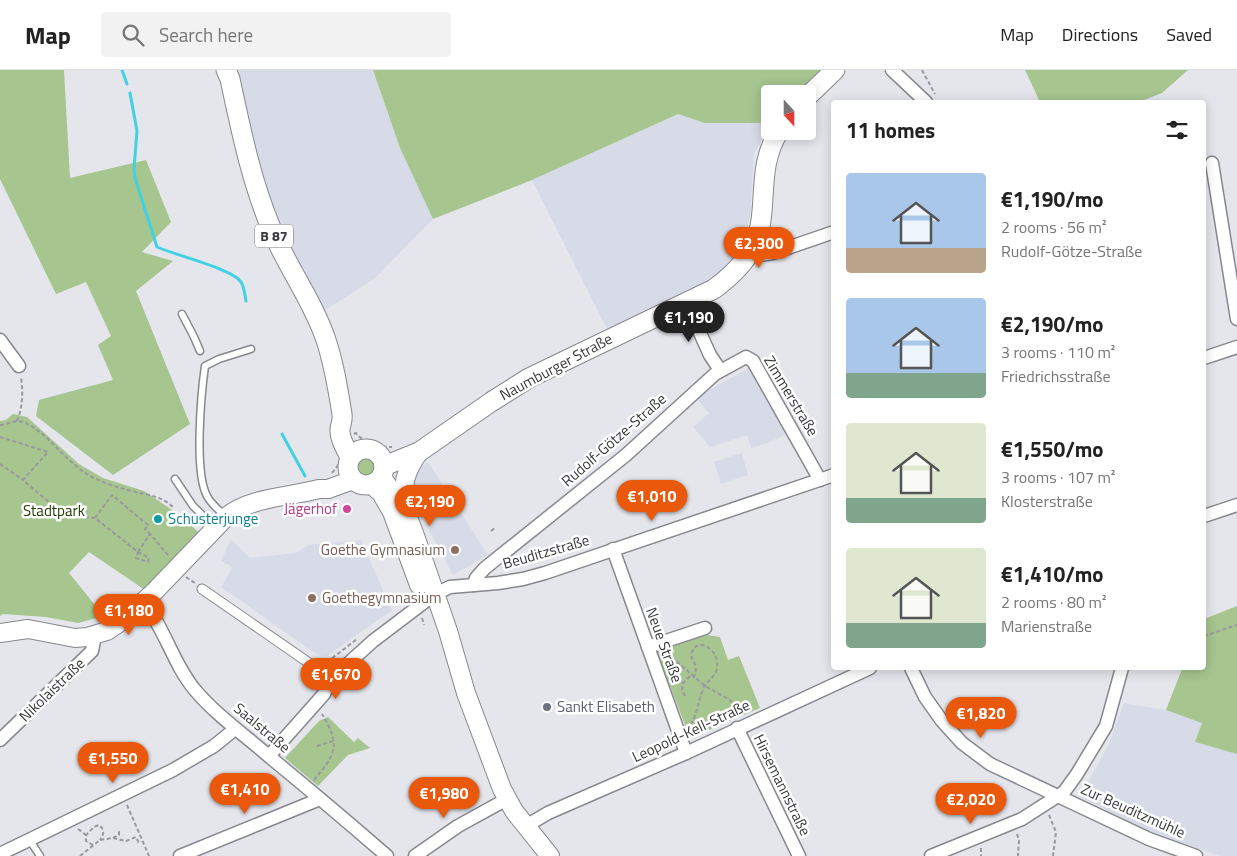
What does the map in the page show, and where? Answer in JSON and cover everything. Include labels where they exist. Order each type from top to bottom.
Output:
[{"type":"main road","name":"B 87","points":[[226,70],[230,79],[246,156],[257,192],[271,229],[288,265],[322,329],[334,373],[363,459]]},
{"type":"main road","points":[[816,88],[835,70]]},
{"type":"main road","name":"Naumburger Straße","points":[[363,459],[426,448],[522,382],[714,289],[724,282],[732,275],[754,246],[760,221],[766,159],[775,140]]},
{"type":"main road","points":[[426,448],[408,468],[403,486],[406,512],[431,599]]},
{"type":"main road","points":[[0,633],[28,629],[66,637],[81,638],[95,635],[117,625],[143,602],[236,509],[251,503],[319,489],[328,480],[363,459]]},
{"type":"main road","points":[[363,459],[406,512]]},
{"type":"main road","points":[[363,459],[392,512],[431,599],[448,631],[466,693],[507,799],[550,856]]},
{"type":"street","points":[[892,70],[931,98]]},
{"type":"street","points":[[1212,163],[1237,319]]},
{"type":"street","points":[[750,251],[759,255],[773,253],[831,233]]},
{"type":"street","points":[[686,302],[710,355],[720,370]]},
{"type":"street","points":[[0,340],[18,366]]},
{"type":"street","points":[[1206,357],[1237,346]]},
{"type":"street","name":"Zimmerstraße","points":[[720,370],[746,357],[753,361],[820,480]]},
{"type":"street","name":"Rudolf-Götze-Straße","points":[[474,585],[476,578],[486,568],[626,455],[720,370]]},
{"type":"street","name":"Beuditzstraße","points":[[269,756],[324,694],[328,677],[372,641],[450,587],[523,579],[831,476]]},
{"type":"street","points":[[1206,515],[1237,505]]},
{"type":"street","name":"Neue Straße","points":[[612,549],[686,752]]},
{"type":"street","points":[[202,589],[328,677]]},
{"type":"street","name":"Saalstraße","points":[[143,602],[154,617],[170,649],[194,689],[235,729],[387,856]]},
{"type":"street","points":[[648,649],[705,628]]},
{"type":"street","name":"Nikolaistraße","points":[[0,740],[92,651],[95,635]]},
{"type":"street","name":"Leopold-Kell-Straße","points":[[526,826],[548,813],[866,670]]},
{"type":"street","points":[[912,670],[924,697],[962,743],[990,764],[1057,795]]},
{"type":"street","points":[[931,856],[1022,820],[1064,792],[1106,726],[1121,670]]},
{"type":"street","name":"Hirsemannstraße","points":[[737,728],[799,856]]},
{"type":"street","points":[[0,854],[182,766],[214,746],[235,729]]},
{"type":"street","name":"Zur Beuditzmühle","points":[[1057,795],[1149,840],[1196,856]]},
{"type":"street","points":[[180,856],[320,799]]},
{"type":"street","points":[[415,856],[458,826],[507,799]]},
{"type":"lane","points":[[182,314],[200,351]]},
{"type":"lane","points":[[221,523],[203,486],[199,426],[204,364],[251,349]]},
{"type":"lane","points":[[175,480],[193,506],[221,523]]},
{"type":"lane","points":[[29,839],[40,856]]},
{"type":"path","points":[[922,70],[931,98]]},
{"type":"path","points":[[17,421],[23,389],[18,366]]},
{"type":"path","points":[[0,425],[17,421],[23,422],[43,435],[76,467],[94,478],[134,492],[166,500],[174,508]]},
{"type":"path","points":[[363,459],[356,433],[357,436],[363,439],[388,447],[396,446]]},
{"type":"path","points":[[0,437],[48,452],[23,480]]},
{"type":"path","points":[[0,464],[23,480],[64,515],[95,518],[138,552],[149,558],[148,562],[136,558],[138,552],[150,534]]},
{"type":"path","points":[[95,518],[112,496],[148,524],[145,529],[162,547]]},
{"type":"path","points":[[491,531],[496,527]]},
{"type":"path","points":[[183,574],[202,589]]},
{"type":"path","points":[[1206,635],[1237,626]]},
{"type":"path","points":[[680,736],[690,726],[696,716],[705,686],[711,680],[717,668],[716,657],[713,650],[708,646],[699,646],[692,652],[693,661],[697,668],[694,677]]},
{"type":"path","points":[[648,649],[660,648],[705,686],[730,700],[750,722]]},
{"type":"path","points":[[685,696],[682,690],[683,683],[689,677],[694,677]]},
{"type":"path","points":[[305,787],[311,783],[332,758],[334,751],[327,723],[315,704]]},
{"type":"path","points":[[317,746],[333,741]]},
{"type":"path","points":[[122,794],[149,856]]},
{"type":"path","points":[[1045,804],[1056,832],[1053,856]]},
{"type":"path","points":[[1012,823],[1019,840],[1018,856]]},
{"type":"path","points":[[80,856],[100,840],[104,833],[103,828],[99,826],[89,831],[85,838],[86,841],[93,845]]},
{"type":"path","points":[[100,840],[119,835],[119,829]]},
{"type":"path","points":[[113,838],[126,841],[136,837],[139,843]]},
{"type":"shaded area","points":[[230,70],[373,70],[400,148],[433,219],[375,278],[319,314],[284,250]]},
{"type":"shaded area","points":[[678,114],[705,123],[761,123],[762,140],[754,154],[750,216],[741,248],[720,272],[697,288],[608,331],[532,180]]},
{"type":"shaded area","points":[[751,367],[789,432],[768,443],[751,448],[747,435],[710,447],[693,427],[709,413],[697,399],[709,390]]},
{"type":"shaded area","points":[[742,453],[748,475],[721,484],[714,462]]},
{"type":"shaded area","points":[[428,462],[488,555],[453,575],[432,536],[417,500],[415,481],[417,471]]},
{"type":"shaded area","name":"Goethegymnasium","points":[[231,539],[250,558],[296,553],[308,545],[361,540],[392,610],[327,656],[318,655],[221,587],[233,567],[221,561]]},
{"type":"shaded area","points":[[1124,703],[1166,710],[1202,723],[1195,742],[1237,754],[1237,856],[1220,856],[1151,832],[1080,797],[1108,746]]},
{"type":"green space","points":[[0,70],[64,70],[70,178],[146,160],[171,222],[142,252],[173,261],[136,291],[190,424],[113,475],[36,416],[39,400],[113,380],[98,345],[111,336],[86,282],[56,294],[0,179]]},
{"type":"green space","points":[[373,70],[823,70],[809,85],[761,85],[761,123],[705,123],[678,114],[532,180],[433,219],[400,148]]},
{"type":"green space","points":[[1025,70],[1188,70],[1162,93],[1144,100],[1039,100]]},
{"type":"green space","name":"Stadtpark","points":[[13,414],[27,417],[79,464],[103,478],[144,491],[184,518],[200,534],[145,590],[89,552],[69,573],[104,616],[78,623],[46,617],[3,614],[0,616],[0,421],[6,420]]},
{"type":"green space","points":[[366,457],[374,460],[377,468],[374,476],[366,479],[358,476],[355,468],[358,460]]},
{"type":"green space","points":[[1237,606],[1237,754],[1195,742],[1202,723],[1166,710],[1182,670],[1206,670],[1206,618]]},
{"type":"green space","points":[[700,634],[720,637],[728,660],[739,656],[760,708],[690,738],[656,649]]},
{"type":"green space","points":[[328,717],[354,742],[358,738],[370,748],[348,755],[318,786],[285,758],[319,721]]},
{"type":"waterway","points":[[122,70],[127,84]]},
{"type":"waterway","points":[[130,93],[137,131],[135,178],[157,247],[216,267],[236,277],[242,284],[246,301]]},
{"type":"waterway","points":[[282,434],[305,476]]},
{"type":"place","name":"Jägerhof","points":[[347,509]]},
{"type":"place","name":"Schusterjunge","points":[[158,519]]},
{"type":"place","name":"Goethe Gymnasium","points":[[455,550]]},
{"type":"place","name":"Goethegymnasium","points":[[312,598]]},
{"type":"place","name":"Sankt Elisabeth","points":[[547,707]]}]
